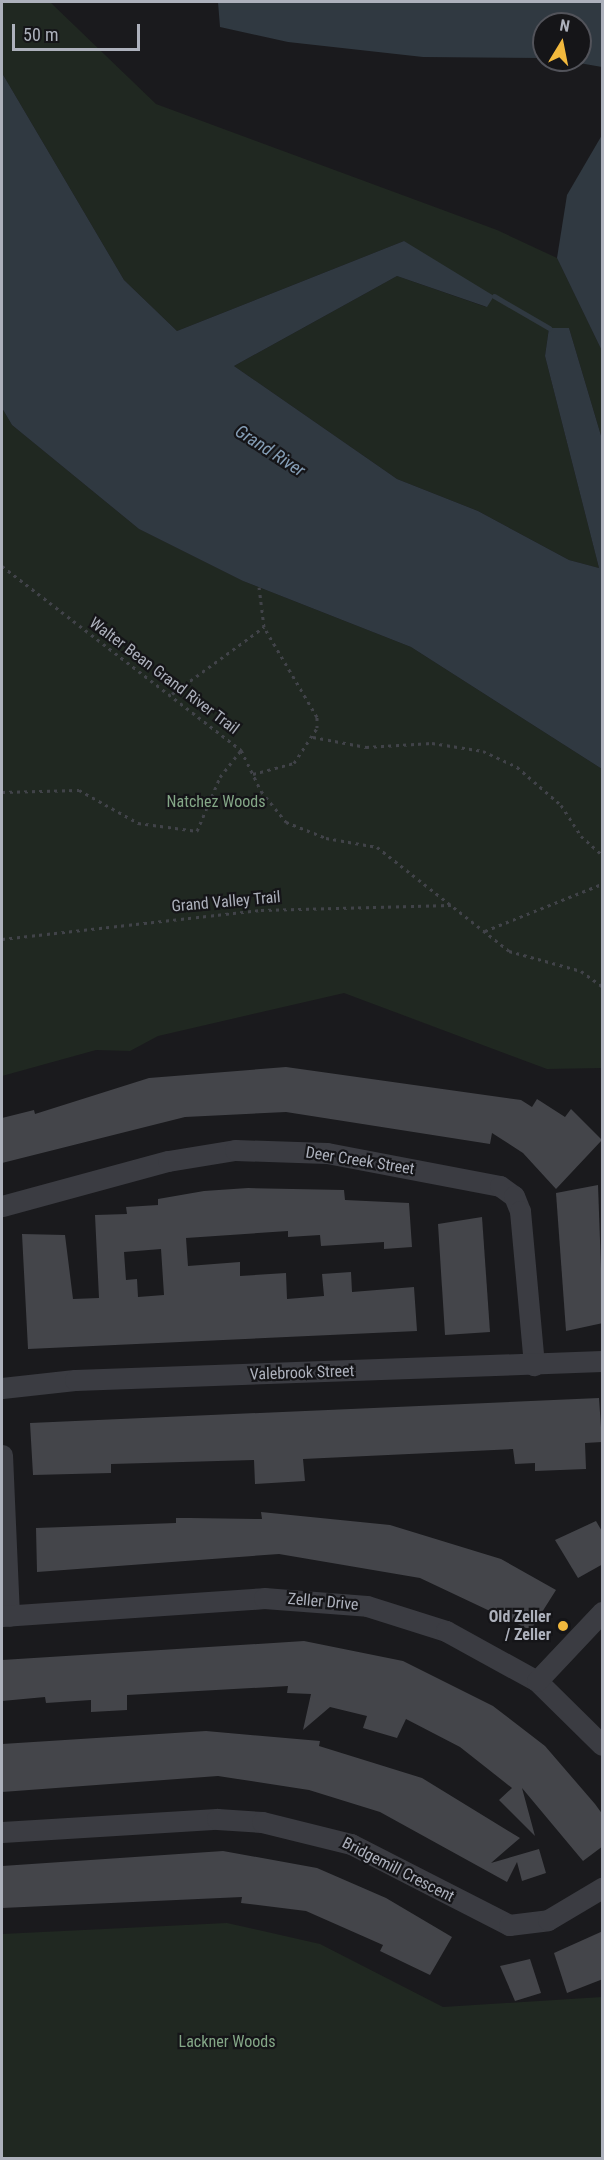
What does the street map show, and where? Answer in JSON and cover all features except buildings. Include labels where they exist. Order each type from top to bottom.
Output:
[{"type":"street","name":"Deer Creek Street","points":[[2,1206],[168,1161],[235,1150],[327,1153],[500,1186],[514,1196],[520,1211],[534,1365]]},
{"type":"street","name":"Valebrook Street","points":[[2,1388],[75,1380],[603,1361]]},
{"type":"street","points":[[2,1455],[5,1616]]},
{"type":"street","name":"Zeller Drive","points":[[5,1616],[314,1598],[420,1621],[537,1681],[603,1745]]},
{"type":"street","points":[[537,1681],[603,1611]]},
{"type":"street","name":"Bridgemill Crescent","points":[[2,1832],[217,1819],[262,1822],[351,1844],[509,1925],[548,1920],[603,1888]]},
{"type":"path","name":"Walter Bean Grand River Trail","points":[[2,566],[241,750],[253,774],[286,822],[326,838],[377,847],[509,951],[581,971],[603,986]]},
{"type":"path","points":[[253,774],[294,763],[313,737],[317,717],[264,627],[259,587]]},
{"type":"path","points":[[172,695],[194,673],[247,644],[264,627]]},
{"type":"path","points":[[313,737],[366,747],[432,743],[483,751],[517,767],[561,805],[581,836],[603,855]]},
{"type":"path","points":[[2,792],[79,790],[138,823],[197,831],[220,777],[241,750]]},
{"type":"path","points":[[485,931],[603,884]]},
{"type":"path","name":"Grand Valley Trail","points":[[2,939],[261,910],[453,905]]},
{"type":"green space","points":[[2,2],[50,2],[156,104],[497,230],[557,258],[602,351],[602,439],[569,328],[549,328],[545,356],[599,568],[569,560],[478,511],[397,479],[234,366],[397,276],[486,307],[404,241],[177,331],[124,280],[2,73]]},
{"type":"green space","name":"Natchez Woods","points":[[2,408],[12,425],[139,529],[243,581],[411,647],[602,769],[602,1068],[547,1069],[344,993],[158,1036],[130,1051],[96,1050],[2,1076]]},
{"type":"green space","name":"Lackner Woods","points":[[227,1923],[320,1944],[443,2007],[602,1997],[602,2158],[2,2158],[2,1934]]},
{"type":"water","points":[[218,2],[602,2],[602,67],[592,65],[592,12],[532,12],[532,58],[423,57],[288,42],[220,27]]},
{"type":"water","name":"Grand River","points":[[2,73],[124,280],[177,331],[404,241],[494,296],[487,307],[397,276],[234,366],[397,479],[478,511],[569,560],[599,568],[545,356],[549,328],[569,328],[602,439],[602,769],[411,647],[243,581],[139,529],[12,425],[2,408]]},
{"type":"water","points":[[602,135],[602,351],[557,258],[567,195]]},
{"type":"waterway","points":[[494,296],[549,328]]},
{"type":"place","name":"Old Zeller / Zeller","points":[[563,1626]]}]
